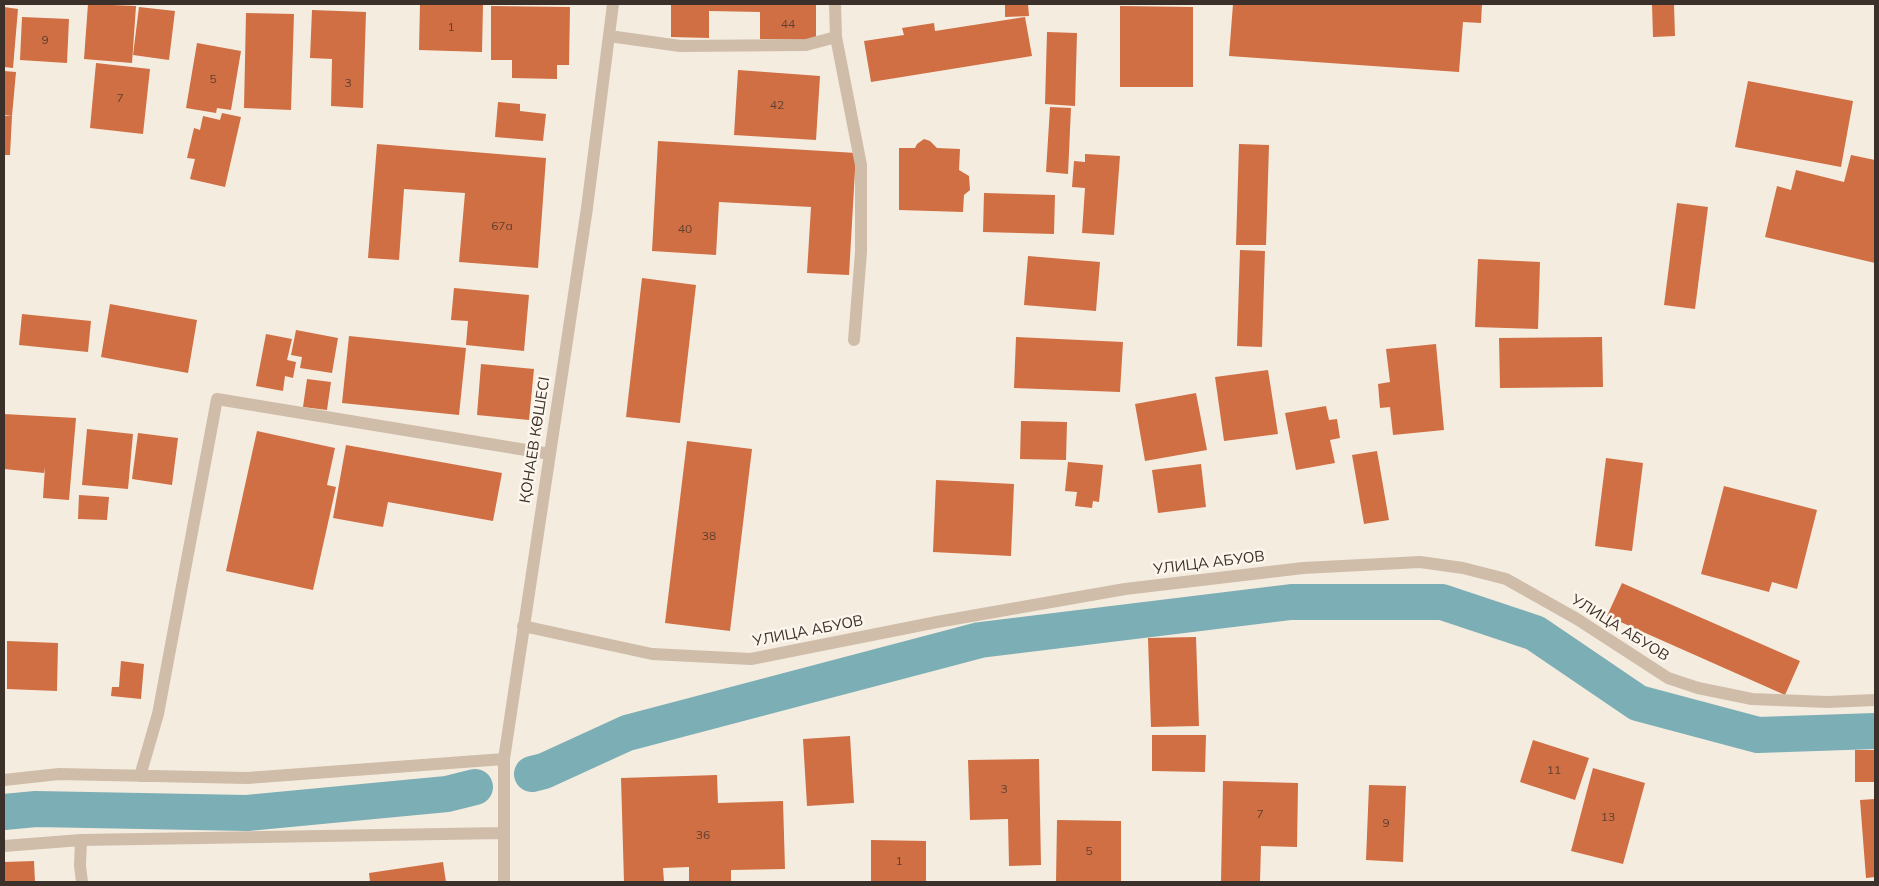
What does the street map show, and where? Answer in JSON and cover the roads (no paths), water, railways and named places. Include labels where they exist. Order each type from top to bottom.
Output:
[{"type":"street","name":"ҚОНАЕВ КӨШЕСІ","points":[[504,882],[504,759],[587,208],[613,4]]},
{"type":"street","points":[[835,4],[836,37],[861,165],[861,252],[854,340]]},
{"type":"street","points":[[609,36],[680,46],[806,45],[836,37]]},
{"type":"street","points":[[140,776],[158,714],[217,399],[550,454]]},
{"type":"street","name":"УЛИЦА АБУОВ","points":[[523,626],[652,654],[751,659],[937,622],[1125,589],[1303,568],[1420,562],[1463,568],[1506,579],[1577,619],[1668,678],[1698,688],[1752,699],[1827,702],[1875,700]]},
{"type":"street","points":[[4,780],[60,774],[247,778],[504,759]]},
{"type":"street","points":[[4,846],[81,840],[503,833]]},
{"type":"street","points":[[81,840],[80,866],[82,882]]},
{"type":"waterway","points":[[532,774],[544,771],[627,733],[980,640],[1291,602],[1442,602],[1535,633],[1638,703],[1758,735],[1875,731]]},
{"type":"waterway","points":[[4,812],[36,809],[247,813],[447,794],[475,787]]}]
